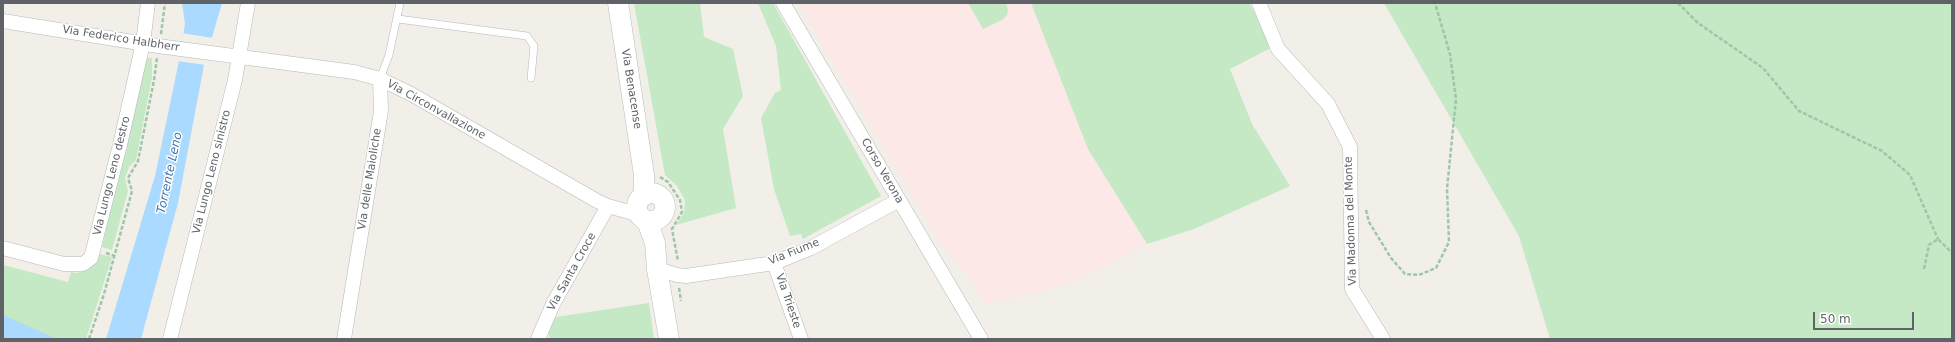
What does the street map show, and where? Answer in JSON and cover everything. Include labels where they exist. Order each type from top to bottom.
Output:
[{"type":"main road","name":"Via Benacense","points":[[618,3],[648,208],[655,243],[657,269],[669,339]]},
{"type":"street","name":"Via Lungo Leno destro","points":[[3,248],[64,264],[83,264],[91,258],[120,145],[143,43],[148,3]]},
{"type":"street","name":"Via Lungo Leno sinistro","points":[[170,339],[240,57],[248,3]]},
{"type":"street","name":"Corso Verona","points":[[783,3],[981,339]]},
{"type":"street","name":"Via Madonna del Monte","points":[[1258,3],[1278,49],[1328,104],[1350,147],[1352,289],[1383,339]]},
{"type":"street","name":"Via Federico Halbherr","points":[[3,20],[240,57]]},
{"type":"street","name":"Via Circonvallazione","points":[[240,57],[354,72],[380,80],[410,94],[612,207]]},
{"type":"street","name":"Via delle Maioliche","points":[[344,339],[381,111],[380,80]]},
{"type":"street","name":"Via Fiume","points":[[657,269],[686,276],[774,263],[811,248],[899,200]]},
{"type":"street","points":[[612,207],[648,208]]},
{"type":"street","name":"Via Santa Croce","points":[[538,339],[553,304],[612,207]]},
{"type":"street","name":"Via Trieste","points":[[774,263],[801,339]]},
{"type":"lane","name":"Via delle Maioliche","points":[[380,80],[389,54],[398,19],[400,3]]},
{"type":"lane","points":[[398,19],[527,36],[534,46],[531,78]]},
{"type":"path","points":[[88,339],[104,294],[132,191],[128,178],[138,161],[154,80],[164,46],[165,3]]},
{"type":"path","points":[[1365,207],[1369,222],[1391,258],[1405,274],[1420,275],[1436,268],[1449,242],[1447,189],[1456,99],[1450,54],[1435,3]]},
{"type":"path","points":[[1678,3],[1698,23],[1763,68],[1799,110],[1882,151],[1910,175],[1938,239],[1952,253]]},
{"type":"path","points":[[1924,269],[1929,245],[1938,239]]},
{"type":"shaded area","points":[[798,3],[1031,3],[1088,149],[1147,244],[1084,277],[1046,290],[985,304],[969,277],[942,246]]},
{"type":"green space","points":[[634,3],[700,3],[704,37],[733,49],[743,96],[723,129],[736,208],[676,225],[684,213],[685,200],[677,186],[665,175]]},
{"type":"green space","points":[[758,3],[773,3],[881,196],[803,239],[801,234],[790,236],[774,189],[761,118],[775,93],[781,90],[776,46]]},
{"type":"green space","points":[[968,3],[1006,3],[1008,10],[1007,15],[1002,20],[983,29]]},
{"type":"green space","points":[[1031,3],[1249,3],[1266,31],[1271,48],[1230,69],[1252,124],[1290,186],[1194,229],[1147,244],[1088,149]]},
{"type":"green space","points":[[1384,3],[1952,3],[1952,339],[1550,339],[1519,236]]},
{"type":"green space","points":[[144,58],[152,58],[152,77],[136,160],[129,167],[125,178],[128,191],[112,250],[102,247]]},
{"type":"green space","points":[[99,254],[112,257],[86,339],[3,339],[3,265],[68,282],[71,272],[77,273],[88,270],[98,260]]},
{"type":"green space","points":[[649,303],[654,339],[550,339],[548,331],[556,317]]},
{"type":"water","name":"Torrente Leno","points":[[182,3],[222,3],[204,65],[178,203],[141,339],[106,339],[155,176],[179,61],[185,24]]},
{"type":"water","points":[[3,315],[57,339],[3,339]]},
{"type":"pier","points":[[181,33],[213,38],[206,65],[177,61]]}]
